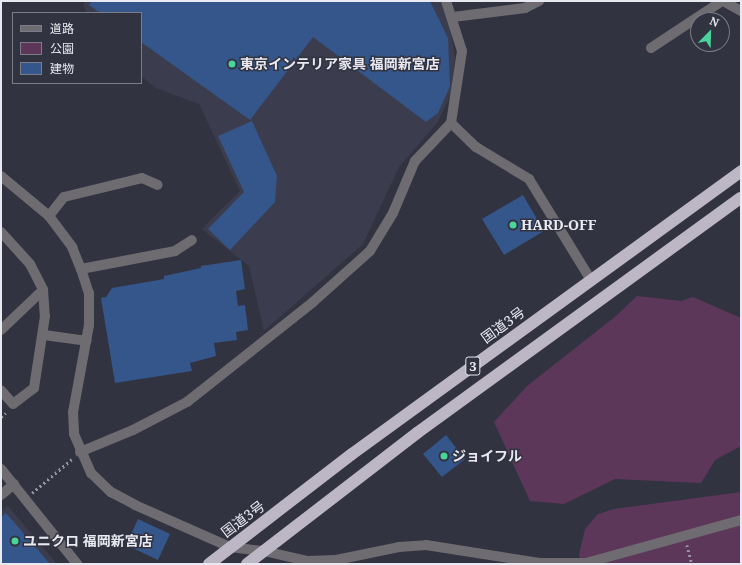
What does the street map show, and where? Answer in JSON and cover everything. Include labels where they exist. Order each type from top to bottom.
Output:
[{"type":"highway","name":"国道3号","points":[[209,564],[352,454],[741,171]]},
{"type":"highway","name":"3","points":[[247,564],[417,432],[741,198]]},
{"type":"street","points":[[80,452],[132,430],[187,402],[313,302],[370,251],[393,213],[415,161],[451,123],[462,52],[453,17],[446,1]]},
{"type":"street","points":[[453,17],[525,8],[539,1]]},
{"type":"street","points":[[650,48],[722,1],[741,11]]},
{"type":"street","points":[[451,123],[476,147],[529,179],[591,280]]},
{"type":"street","points":[[1,176],[49,216],[72,247],[81,269],[89,293],[87,341],[73,412],[74,434],[80,452],[91,473],[111,492],[230,547],[264,551],[307,561],[336,562],[400,547],[426,545],[507,561],[540,564],[586,562],[741,520]]},
{"type":"street","points":[[49,216],[64,197],[142,178],[158,185]]},
{"type":"street","points":[[1,390],[13,404],[34,388],[44,335],[43,290],[30,264],[3,237]]},
{"type":"street","points":[[81,269],[175,251],[192,240]]},
{"type":"street","points":[[1,330],[43,290]]},
{"type":"street","points":[[44,335],[87,341]]},
{"type":"street","points":[[1,468],[27,498],[77,564]]},
{"type":"street","points":[[1,496],[14,484]]},
{"type":"path","points":[[27,498],[80,452]]},
{"type":"path","points":[[684,536],[692,564]]},
{"type":"shaded area","points":[[86,1],[441,1],[449,21],[455,58],[452,91],[438,122],[399,167],[363,244],[264,331],[249,266],[202,229],[240,191],[199,104],[156,88],[142,77],[142,12],[86,12],[83,5]]},
{"type":"shaded area","name":"ユニクロ 福岡新宮店","points":[[8,506],[57,564],[1,564],[1,511]]},
{"type":"green space","points":[[637,296],[681,301],[693,297],[741,318],[741,446],[715,460],[701,483],[615,479],[564,504],[530,501],[494,422],[527,386],[616,316]]},
{"type":"green space","points":[[741,492],[741,564],[582,564],[579,555],[585,529],[598,514],[614,509]]},
{"type":"building","name":"東京インテリア家具 福岡新宮店","points":[[92,1],[430,1],[448,38],[450,86],[438,113],[426,122],[313,37],[250,120],[142,43],[142,12],[99,12],[89,5]]},
{"type":"building","points":[[252,121],[277,176],[275,202],[230,250],[208,229],[244,192],[218,136]]},
{"type":"building","name":"HARD-OFF","points":[[523,195],[544,231],[504,255],[482,219]]},
{"type":"building","points":[[241,260],[245,289],[236,291],[238,306],[245,305],[248,330],[236,332],[237,340],[214,343],[216,356],[190,363],[192,371],[115,383],[101,298],[106,297],[112,288],[164,279],[164,276],[201,268],[201,266]]},
{"type":"building","name":"ジョイフル","points":[[446,435],[465,459],[442,477],[423,454]]},
{"type":"building","name":"ユニクロ 福岡新宮店","points":[[6,513],[50,564],[1,564],[1,517]]},
{"type":"building","points":[[138,519],[170,534],[158,560],[126,545]]},
{"type":"place","name":"東京インテリア家具 福岡新宮店","points":[[232,64]]},
{"type":"place","name":"HARD-OFF","points":[[513,225]]},
{"type":"place","name":"ジョイフル","points":[[444,456]]},
{"type":"place","name":"ユニクロ 福岡新宮店","points":[[15,541]]}]
